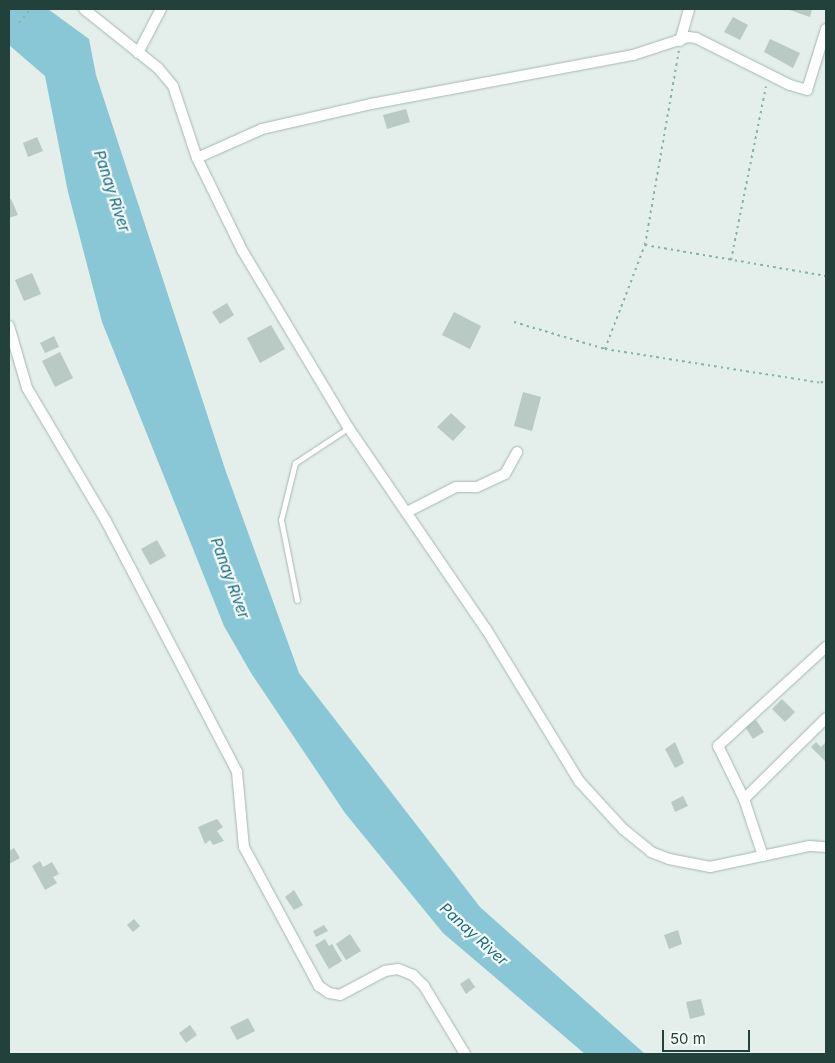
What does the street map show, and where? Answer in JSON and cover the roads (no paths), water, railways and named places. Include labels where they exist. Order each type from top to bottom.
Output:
[{"type":"street","points":[[84,9],[138,53],[173,86],[197,158],[242,250],[348,427],[486,629],[579,780],[623,829],[651,852],[688,864],[710,867],[810,846],[826,847]]},
{"type":"street","points":[[138,53],[161,9]]},
{"type":"street","points":[[680,41],[689,9]]},
{"type":"street","points":[[197,158],[262,129],[371,104],[633,55],[688,37],[696,38],[768,75],[807,90],[826,29]]},
{"type":"street","points":[[9,326],[27,388],[106,521],[237,772],[244,847],[319,986],[329,993],[340,995],[385,970],[398,969],[413,975],[424,986],[465,1054]]},
{"type":"street","points":[[407,512],[456,487],[477,487],[505,474],[518,452]]},
{"type":"street","points":[[763,856],[744,799],[718,746],[826,647]]},
{"type":"street","points":[[744,799],[826,718]]},
{"type":"lane","points":[[297,600],[281,520],[295,463],[348,427]]},
{"type":"water","name":"Panay River","points":[[9,9],[48,9],[89,39],[96,75],[225,469],[299,673],[480,907],[645,1054],[585,1054],[443,933],[345,813],[251,673],[224,626],[102,322],[68,192],[45,76],[9,45]]}]
